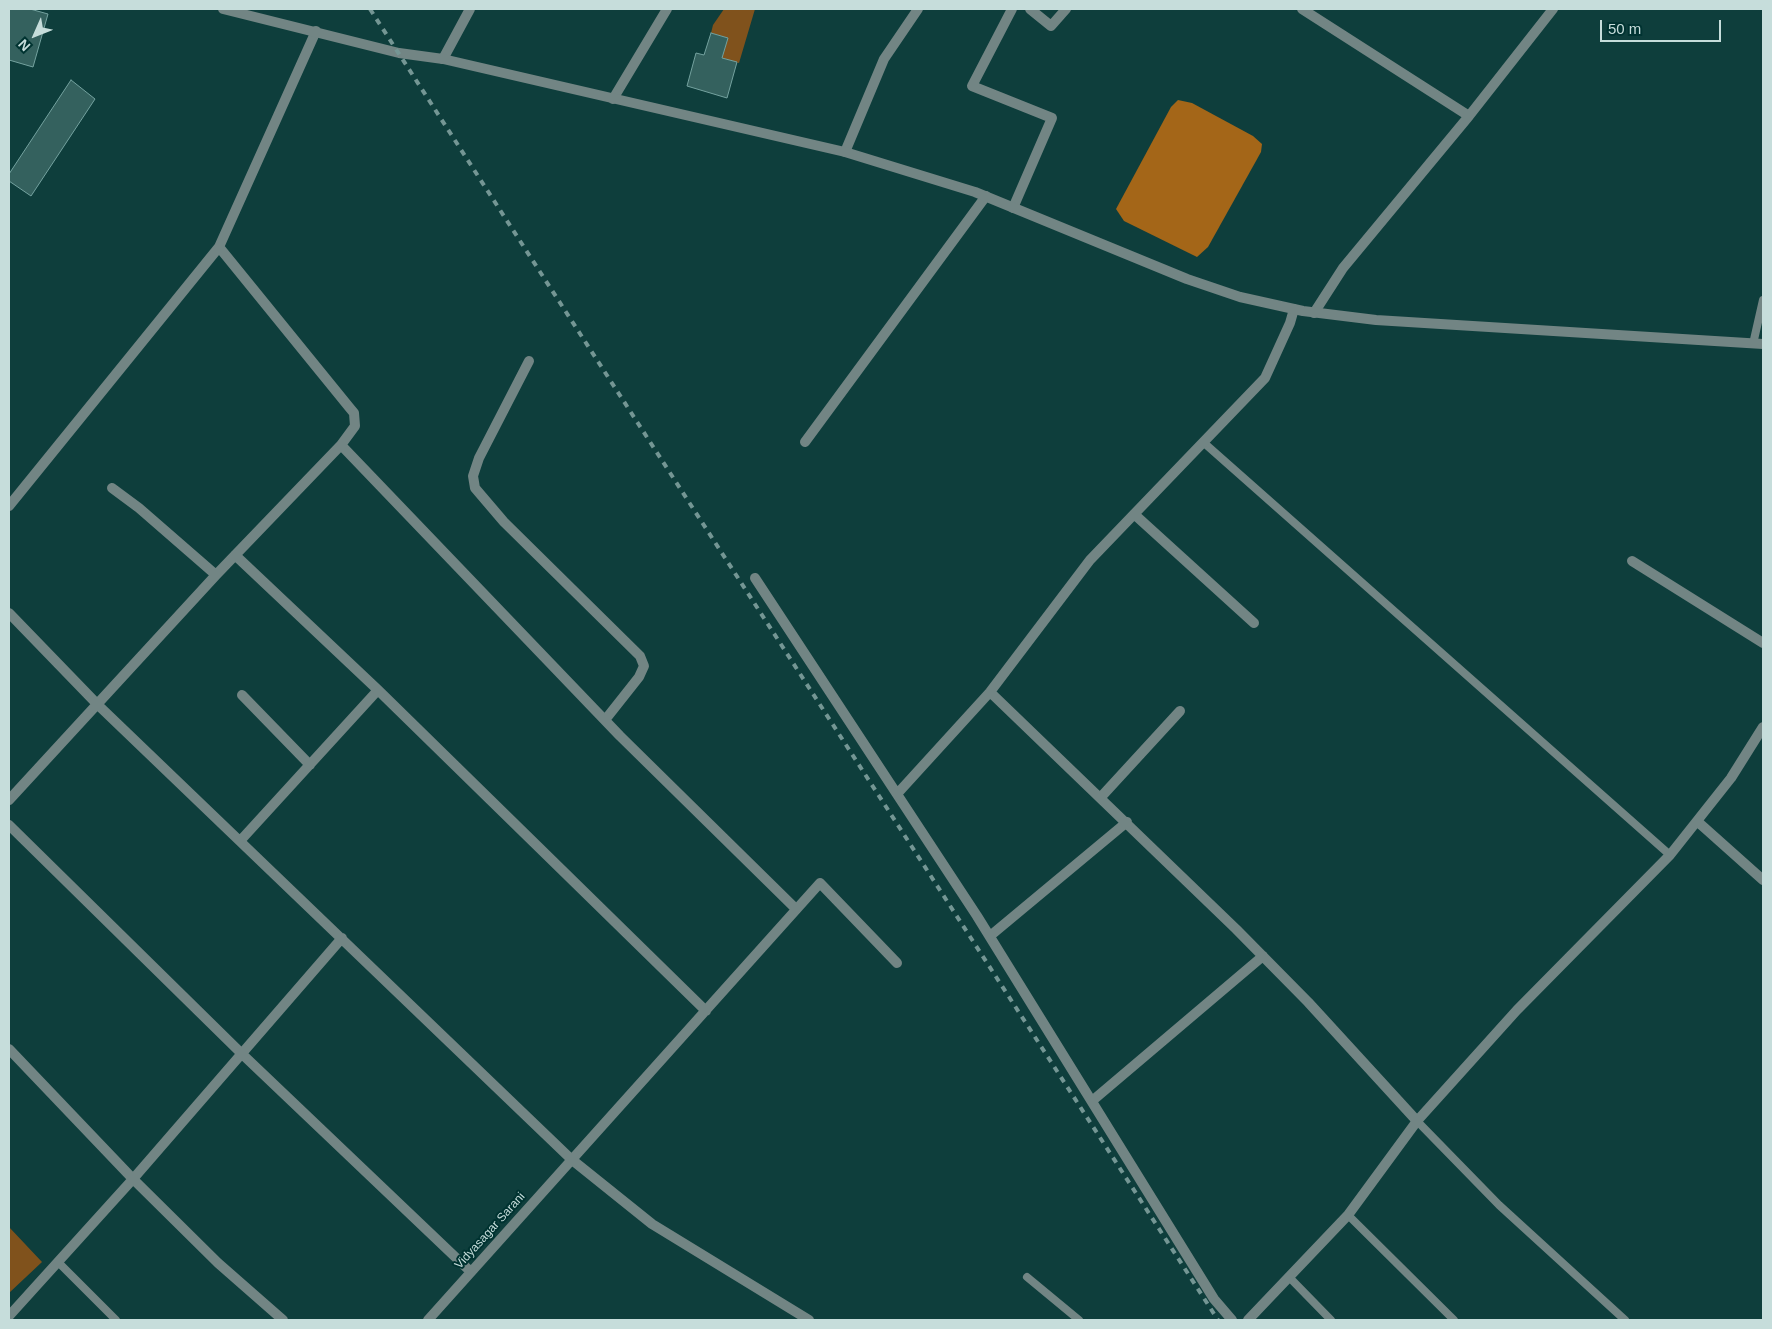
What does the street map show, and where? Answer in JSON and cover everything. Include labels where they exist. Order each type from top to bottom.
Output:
[{"type":"street","points":[[223,9],[399,53],[443,58],[613,100],[845,152],[986,196],[1187,279],[1240,297],[1294,309],[1376,320],[1758,344]]},
{"type":"street","points":[[443,58],[470,9]]},
{"type":"street","points":[[613,100],[667,9]]},
{"type":"street","points":[[845,152],[884,59],[918,9]]},
{"type":"street","points":[[1012,9],[972,86],[1052,118],[1013,208]]},
{"type":"street","points":[[1030,9],[1051,26],[1066,9]]},
{"type":"street","points":[[1302,9],[1470,116]]},
{"type":"street","points":[[1314,313],[1343,268],[1470,116],[1553,9]]},
{"type":"street","points":[[9,506],[218,247],[316,31]]},
{"type":"street","points":[[805,442],[986,196]]},
{"type":"street","points":[[9,800],[216,575],[341,445],[354,426],[354,414],[218,247]]},
{"type":"street","points":[[897,794],[990,692],[1084,567],[1265,378],[1290,323],[1294,309]]},
{"type":"street","points":[[529,361],[479,458],[473,476],[475,488],[504,522],[640,656],[644,666],[639,677],[605,720]]},
{"type":"street","points":[[341,445],[605,720],[796,909]]},
{"type":"street","points":[[112,488],[139,508],[216,575]]},
{"type":"street","points":[[1134,514],[1254,623]]},
{"type":"street","points":[[235,555],[378,690],[706,1011]]},
{"type":"street","points":[[1632,561],[1763,643]]},
{"type":"street","points":[[755,578],[990,936],[1214,1299],[1232,1320]]},
{"type":"street","points":[[9,613],[98,705],[571,1158],[652,1224],[809,1320]]},
{"type":"street","points":[[240,841],[378,690]]},
{"type":"street","points":[[990,692],[1101,797],[1263,956],[1417,1121]]},
{"type":"street","points":[[242,695],[310,765]]},
{"type":"street","points":[[1101,797],[1180,710]]},
{"type":"street","points":[[1248,1320],[1348,1215],[1417,1121],[1517,1010],[1670,856],[1731,778],[1763,727]]},
{"type":"street","points":[[990,936],[1126,822]]},
{"type":"street","points":[[1698,822],[1763,880]]},
{"type":"street","points":[[9,825],[241,1053],[471,1272]]},
{"type":"street","name":"Vidyasagar Sarani","points":[[428,1320],[571,1158],[820,883],[897,963]]},
{"type":"street","points":[[9,1316],[133,1179],[342,938]]},
{"type":"street","points":[[1092,1100],[1263,956]]},
{"type":"street","points":[[9,1049],[133,1179],[218,1263],[283,1320]]},
{"type":"lane","points":[[1758,344],[1763,300]]},
{"type":"lane","points":[[1203,442],[1670,856]]},
{"type":"lane","points":[[1417,1121],[1499,1205],[1626,1320]]},
{"type":"lane","points":[[1348,1215],[1454,1320]]},
{"type":"lane","points":[[58,1262],[116,1320]]},
{"type":"lane","points":[[1027,1277],[1079,1320]]},
{"type":"lane","points":[[1289,1277],[1331,1320]]},
{"type":"shaded area","points":[[724,9],[755,9],[739,63],[722,58],[728,38],[711,33],[713,25]]},
{"type":"shaded area","points":[[1178,100],[1192,103],[1253,136],[1262,144],[1261,152],[1208,247],[1197,257],[1124,221],[1116,209],[1171,107]]},
{"type":"shaded area","points":[[9,1227],[42,1262],[9,1293]]},
{"type":"building","points":[[9,9],[30,9],[48,14],[33,67],[9,60]]},
{"type":"building","points":[[711,33],[728,38],[722,58],[737,62],[727,98],[687,86],[696,53],[704,55]]},
{"type":"building","points":[[71,80],[95,99],[31,196],[9,181],[9,174]]},
{"type":"railway","points":[[370,9],[1218,1320]]}]
